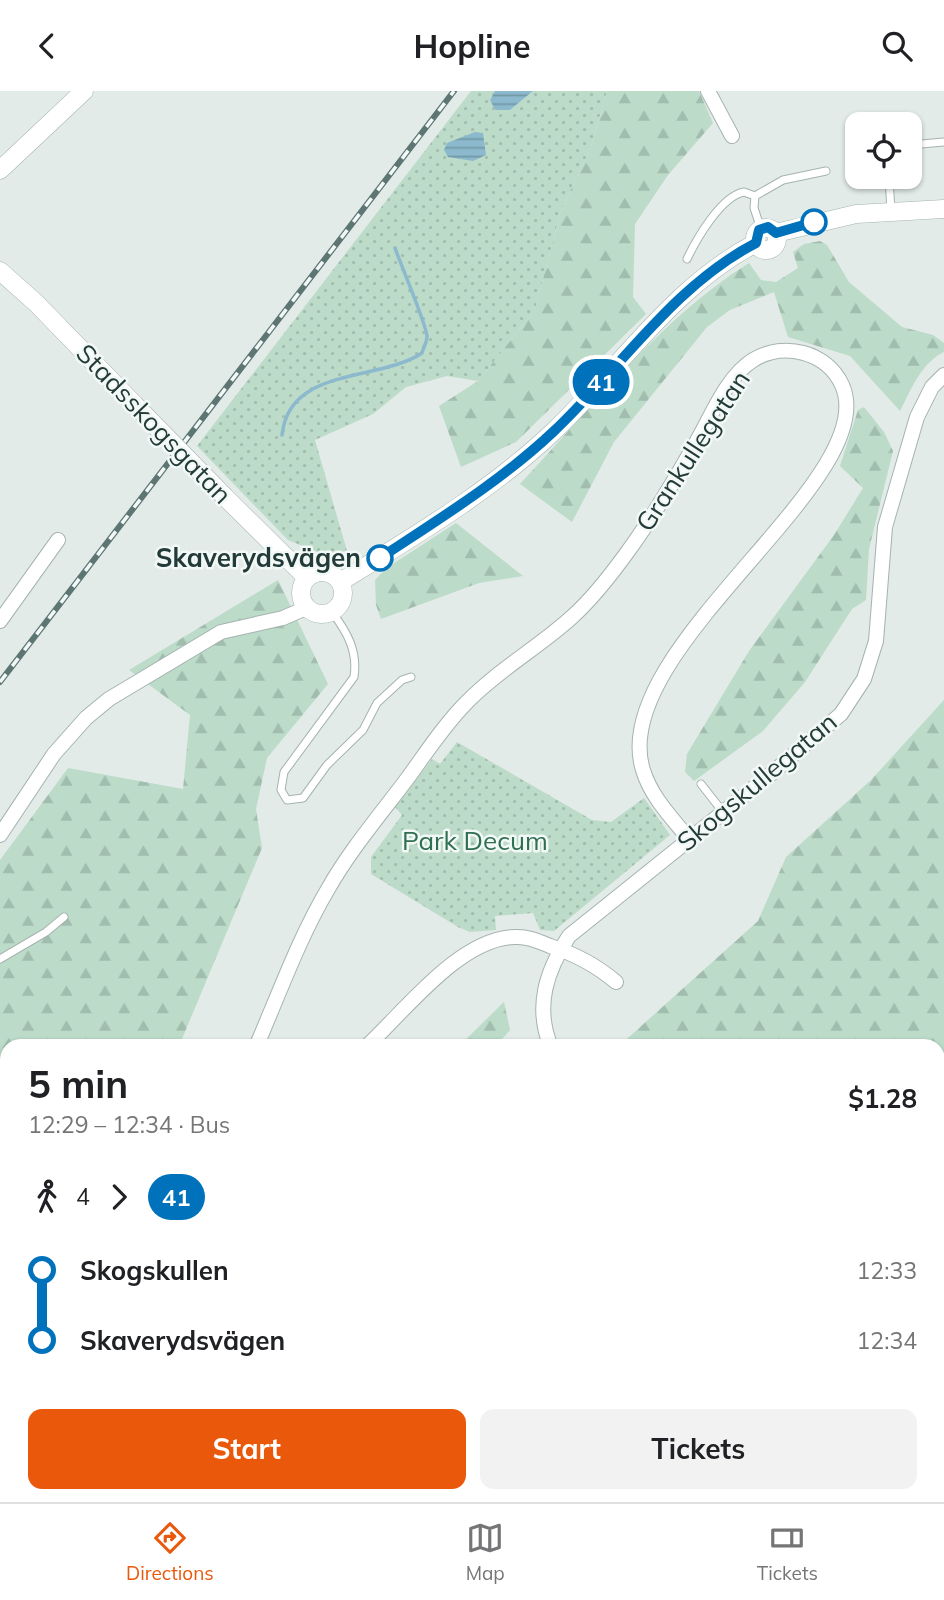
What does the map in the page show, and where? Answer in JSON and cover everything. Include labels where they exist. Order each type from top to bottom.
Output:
[{"type":"street","points":[[0,170],[84,91]]},
{"type":"street","points":[[708,91],[732,136]]},
{"type":"street","points":[[340,582],[439,520],[509,469],[552,433],[695,282],[764,235],[833,217],[944,209]]},
{"type":"street","name":"Stadsskogsgatan","points":[[0,271],[36,303],[307,578]]},
{"type":"street","name":"Grankullegatan","points":[[260,1039],[326,891],[450,722],[481,688],[572,616],[605,580],[656,512],[735,376],[770,352],[797,351],[822,361],[833,370],[842,385],[847,404],[841,434],[806,495],[729,585],[656,684],[642,721],[642,769],[660,803],[689,839]]},
{"type":"street","name":"Skogskullegatan","points":[[549,1039],[542,1007],[545,986],[561,949],[587,918],[723,812],[841,714],[864,679],[876,641],[885,527],[917,417],[932,387],[944,375]]},
{"type":"street","points":[[0,621],[58,540]]},
{"type":"street","points":[[306,608],[300,593],[307,578],[324,572],[340,582]]},
{"type":"street","points":[[0,835],[54,754],[86,718],[108,699],[220,632],[283,618],[306,608],[321,614],[332,612],[342,599],[340,582]]},
{"type":"street","points":[[375,1039],[474,948],[500,938],[527,937],[561,949],[597,966],[616,982]]},
{"type":"lane","points":[[922,144],[943,143]]},
{"type":"lane","points":[[687,259],[699,233],[733,196],[744,192],[755,196],[783,180],[826,171]]},
{"type":"lane","points":[[890,189],[891,212]]},
{"type":"lane","points":[[755,196],[754,208],[764,235]]},
{"type":"lane","points":[[332,612],[350,640],[356,661],[354,677],[284,772],[281,790],[287,800],[303,798],[327,765],[363,730],[377,703],[402,680],[411,677]]},
{"type":"lane","points":[[701,783],[723,812]]},
{"type":"lane","points":[[0,959],[46,932],[64,917]]},
{"type":"green space","points":[[471,91],[495,91],[490,100],[495,110],[510,110],[533,91],[607,91],[591,147],[561,210],[535,310],[478,381],[447,376],[406,387],[373,414],[315,440],[347,551],[324,555],[288,540],[197,446]]},
{"type":"green space","points":[[607,91],[699,91],[713,123],[668,175],[635,224],[633,297],[646,314],[516,442],[461,467],[439,406],[478,381],[535,310],[561,210],[591,147]]},
{"type":"green space","points":[[820,241],[827,245],[849,282],[902,327],[933,335],[944,343],[944,352],[923,370],[900,411],[850,356],[788,337],[774,292],[730,310],[707,327],[614,442],[572,522],[520,484],[628,366],[686,310],[749,263],[761,280],[776,282],[798,268],[793,252],[804,244]]},
{"type":"green space","points":[[864,407],[884,432],[893,451],[869,549],[866,600],[852,609],[805,682],[763,731],[694,781],[685,772],[687,754],[749,651],[834,535],[863,488],[840,466],[858,410]]},
{"type":"green space","points":[[456,523],[523,576],[479,583],[381,619],[376,605],[375,580],[388,567]]},
{"type":"green space","points":[[278,580],[328,684],[267,758],[256,809],[262,848],[182,1039],[0,1039],[0,860],[68,768],[183,789],[190,715],[129,670]]},
{"type":"green space","points":[[944,700],[944,1039],[627,1039],[758,921],[786,857],[871,780]]},
{"type":"green space","name":"Park Decum","points":[[457,742],[592,820],[611,822],[644,798],[670,835],[554,931],[540,930],[533,913],[495,916],[496,930],[470,932],[458,927],[371,874],[371,857],[402,815],[395,807],[432,759],[440,764]]},
{"type":"green space","points":[[504,1002],[510,1030],[502,1039],[466,1039]]},
{"type":"water","points":[[495,91],[533,91],[510,110],[495,110],[490,100]]},
{"type":"water","points":[[475,132],[483,133],[486,155],[473,161],[448,157],[444,150],[447,143]]},
{"type":"waterway","points":[[282,435],[288,413],[301,397],[318,386],[404,362],[422,353],[427,339],[426,331],[395,248]]},
{"type":"railway","points":[[0,682],[454,91]]},
{"type":"bus line","name":"41","points":[[380,558],[439,520],[509,469],[552,433],[695,282],[756,243],[755,236],[759,230],[768,227],[776,233],[814,222]]},
{"type":"place","name":"Skaverydsvägen","points":[[380,558]]}]
